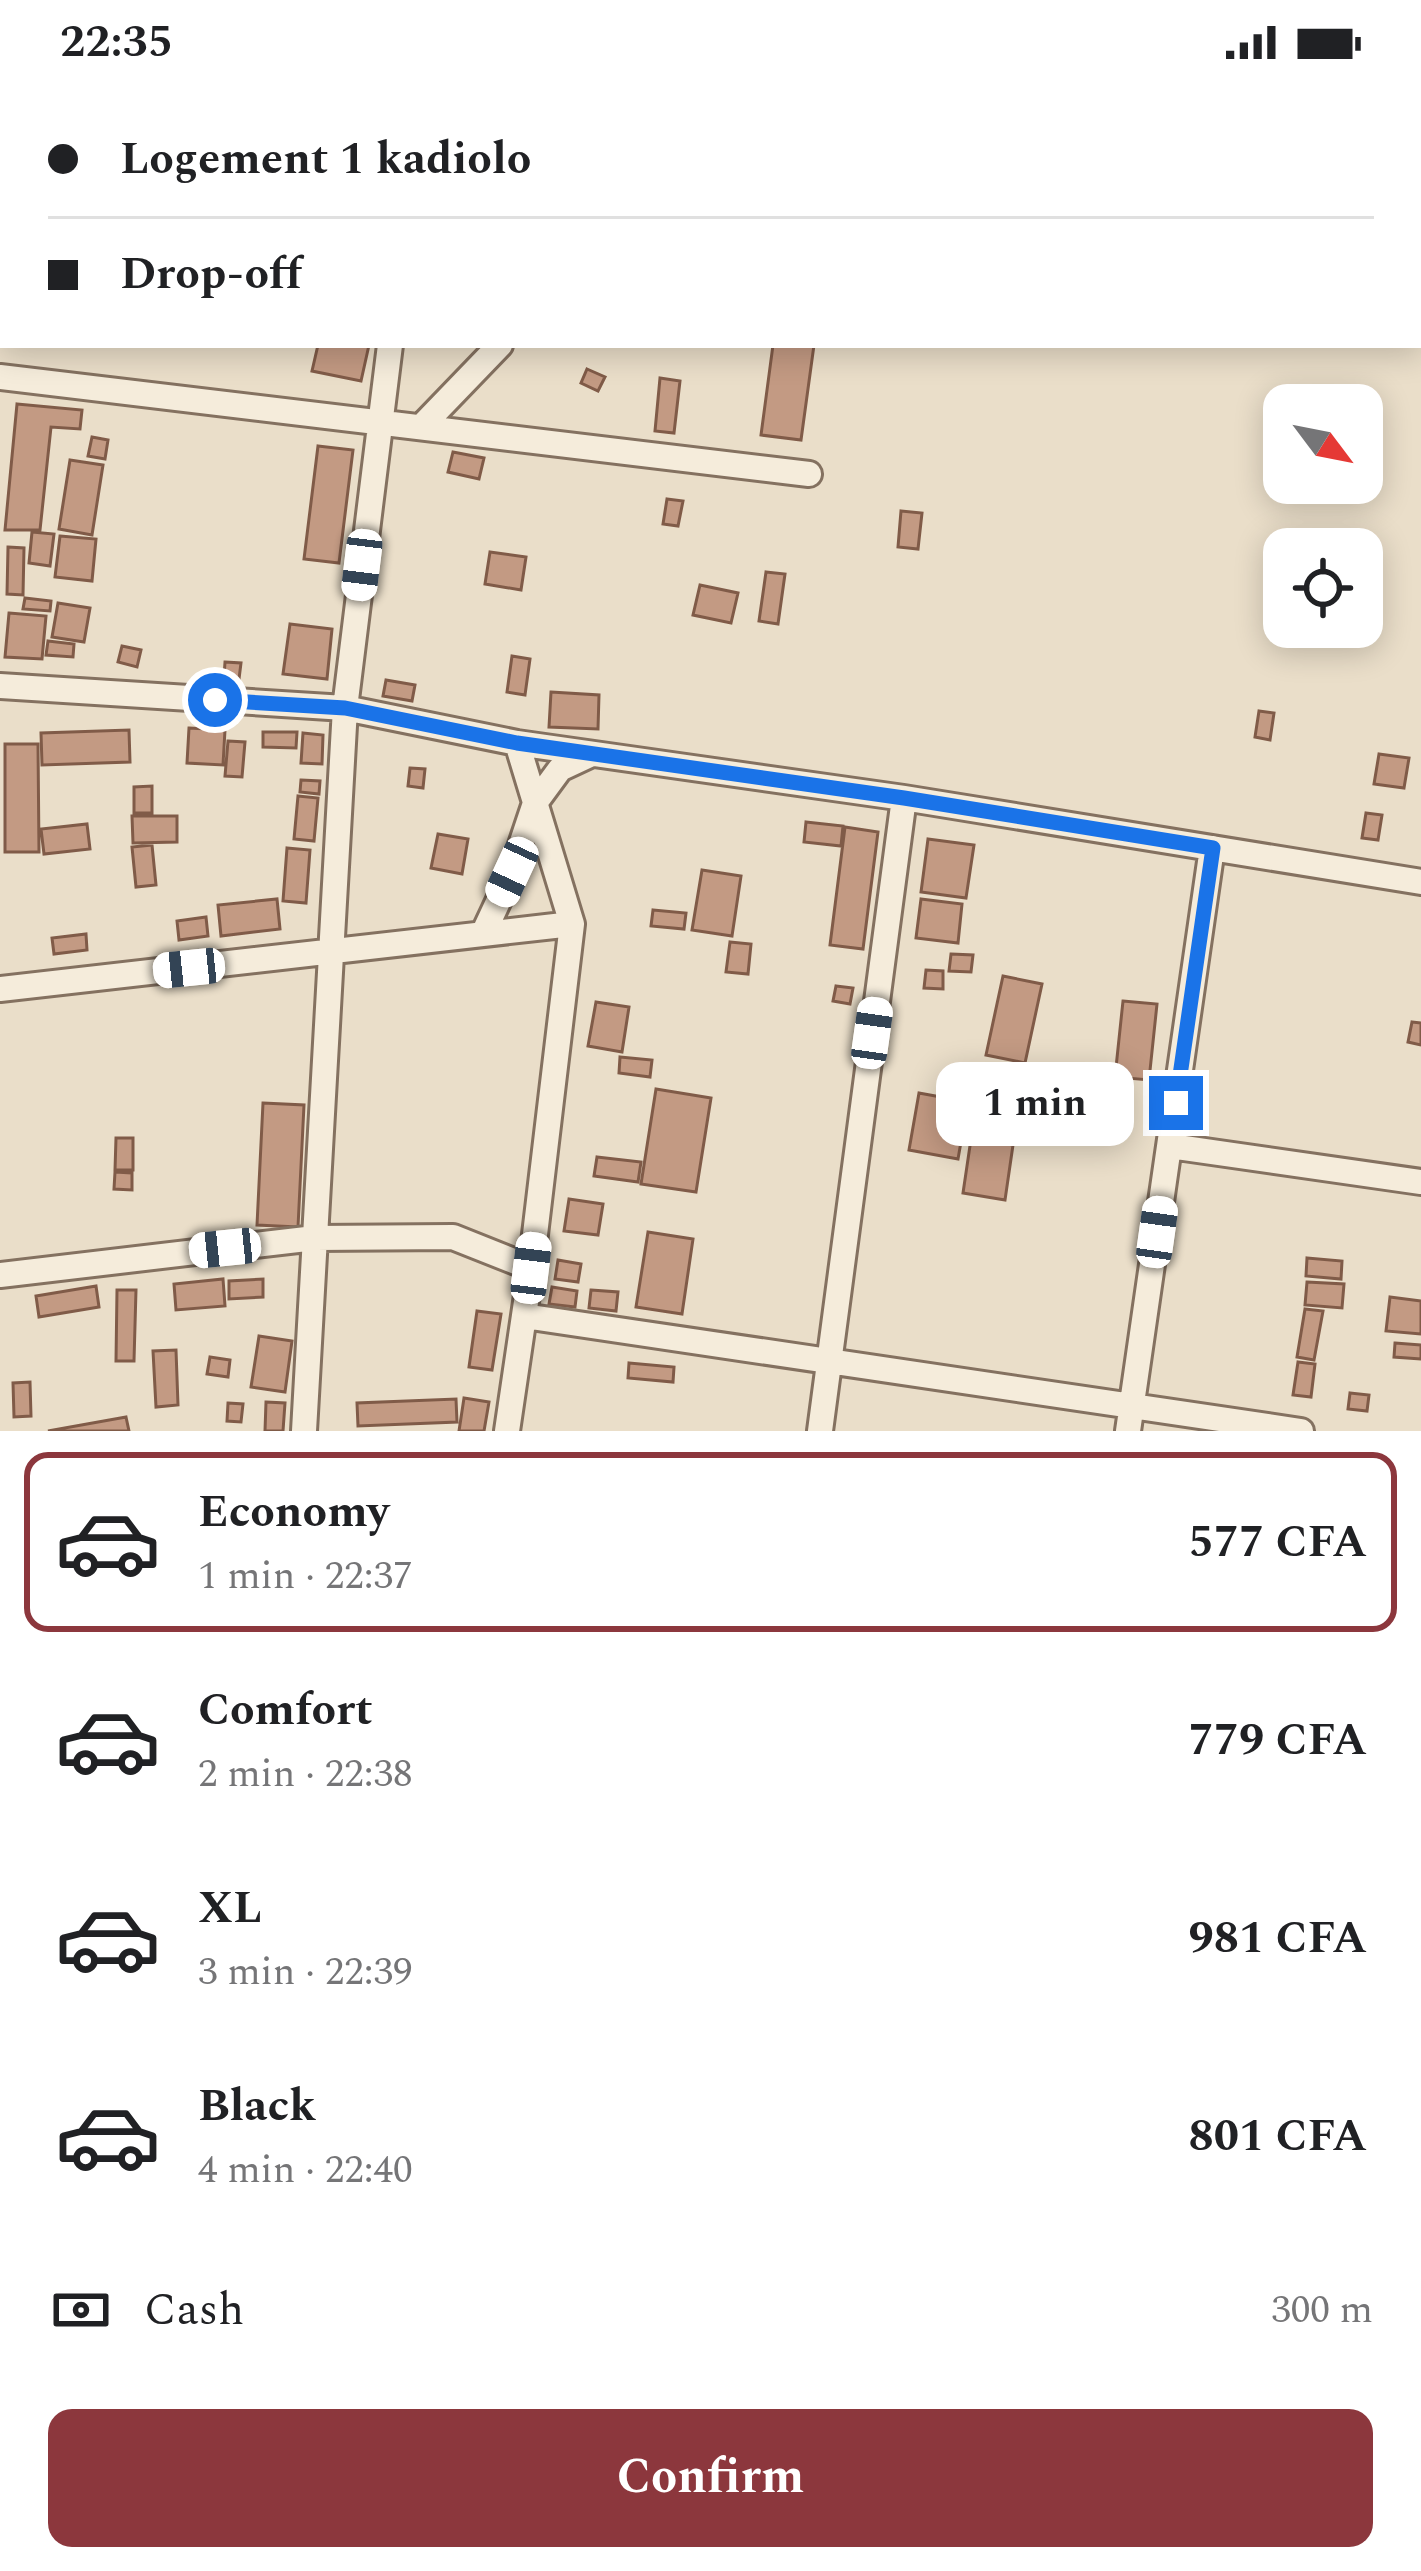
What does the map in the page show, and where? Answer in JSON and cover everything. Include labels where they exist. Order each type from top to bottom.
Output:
[{"type":"street","points":[[304,1431],[345,708],[390,348]]},
{"type":"street","points":[[421,428],[497,348]]},
{"type":"street","points":[[0,377],[809,473]]},
{"type":"street","points":[[0,686],[345,708],[517,743],[904,798],[1421,882]]},
{"type":"street","points":[[507,1431],[572,924],[517,743]]},
{"type":"street","points":[[483,934],[512,872],[535,803],[560,769],[592,754]]},
{"type":"street","points":[[820,1431],[904,798]]},
{"type":"street","points":[[1130,1419],[1213,848]]},
{"type":"street","points":[[0,989],[572,924]]},
{"type":"street","points":[[1169,1145],[1421,1182]]},
{"type":"street","points":[[0,1275],[315,1238],[453,1237],[531,1268]]},
{"type":"street","points":[[524,1316],[829,1362],[1130,1419],[1301,1431]]},
{"type":"building","points":[[317,348],[368,348],[361,381],[312,371]]},
{"type":"building","points":[[773,348],[814,348],[801,440],[761,435]]},
{"type":"building","points":[[587,369],[605,377],[598,391],[581,383]]},
{"type":"building","points":[[660,378],[680,381],[674,433],[655,431]]},
{"type":"building","points":[[17,404],[82,410],[80,429],[51,427],[40,530],[5,530]]},
{"type":"building","points":[[92,437],[108,440],[105,459],[88,456]]},
{"type":"building","points":[[318,446],[353,450],[339,563],[304,559]]},
{"type":"building","points":[[453,452],[484,458],[479,479],[448,472]]},
{"type":"building","points":[[70,460],[103,465],[92,535],[59,529]]},
{"type":"building","points":[[667,499],[683,501],[678,526],[663,524]]},
{"type":"building","points":[[901,511],[922,513],[918,549],[898,547]]},
{"type":"building","points":[[32,532],[54,534],[50,566],[29,563]]},
{"type":"building","points":[[60,536],[96,539],[92,581],[55,577]]},
{"type":"building","points":[[8,547],[24,548],[23,595],[7,594]]},
{"type":"building","points":[[490,552],[526,557],[521,590],[485,584]]},
{"type":"building","points":[[766,572],[785,574],[778,624],[759,621]]},
{"type":"building","points":[[700,585],[738,593],[731,623],[693,615]]},
{"type":"building","points":[[25,598],[51,601],[50,611],[23,609]]},
{"type":"building","points":[[58,603],[90,608],[84,642],[52,637]]},
{"type":"building","points":[[9,613],[46,616],[42,659],[5,657]]},
{"type":"building","points":[[290,624],[332,629],[327,679],[283,674]]},
{"type":"building","points":[[48,641],[74,644],[73,657],[46,655]]},
{"type":"building","points":[[122,646],[141,650],[137,667],[118,662]]},
{"type":"building","points":[[512,656],[530,659],[525,695],[507,692]]},
{"type":"building","points":[[225,662],[241,663],[239,679],[224,677]]},
{"type":"building","points":[[386,680],[415,685],[412,701],[383,696]]},
{"type":"building","points":[[551,692],[599,695],[598,729],[549,727]]},
{"type":"building","points":[[1259,711],[1274,713],[1270,740],[1255,737]]},
{"type":"building","points":[[189,728],[225,730],[223,765],[187,763]]},
{"type":"building","points":[[129,730],[130,762],[42,765],[41,733]]},
{"type":"building","points":[[263,732],[297,732],[296,748],[263,747]]},
{"type":"building","points":[[303,733],[323,735],[322,764],[301,763]]},
{"type":"building","points":[[228,741],[245,742],[242,777],[225,776]]},
{"type":"building","points":[[5,744],[38,744],[39,852],[5,852]]},
{"type":"building","points":[[1379,754],[1409,758],[1404,788],[1374,784]]},
{"type":"building","points":[[410,768],[425,769],[423,788],[408,786]]},
{"type":"building","points":[[301,780],[320,781],[319,794],[300,792]]},
{"type":"building","points":[[152,786],[152,813],[134,813],[134,787]]},
{"type":"building","points":[[298,796],[318,798],[314,841],[294,839]]},
{"type":"building","points":[[1366,813],[1382,815],[1378,840],[1362,838]]},
{"type":"building","points":[[132,816],[177,816],[177,842],[133,843]]},
{"type":"building","points":[[806,822],[843,826],[841,846],[804,842]]},
{"type":"building","points":[[87,824],[90,849],[44,854],[41,829]]},
{"type":"building","points":[[845,827],[878,832],[863,949],[830,945]]},
{"type":"building","points":[[438,834],[468,839],[462,874],[431,868]]},
{"type":"building","points":[[928,839],[974,845],[966,898],[921,892]]},
{"type":"building","points":[[152,845],[156,885],[136,887],[132,847]]},
{"type":"building","points":[[287,848],[310,850],[306,903],[283,901]]},
{"type":"building","points":[[702,870],[741,876],[732,936],[692,930]]},
{"type":"building","points":[[277,899],[280,929],[221,936],[218,905]]},
{"type":"building","points":[[921,899],[962,904],[958,943],[916,938]]},
{"type":"building","points":[[653,910],[686,913],[684,929],[651,926]]},
{"type":"building","points":[[206,917],[208,936],[179,940],[177,921]]},
{"type":"building","points":[[86,934],[87,950],[54,954],[52,938]]},
{"type":"building","points":[[730,942],[751,944],[748,974],[726,972]]},
{"type":"building","points":[[951,954],[973,955],[971,972],[949,971]]},
{"type":"building","points":[[926,970],[943,971],[943,989],[924,988]]},
{"type":"building","points":[[1003,976],[1042,984],[1025,1063],[986,1055]]},
{"type":"building","points":[[836,986],[853,988],[850,1004],[833,1001]]},
{"type":"building","points":[[1123,1001],[1157,1004],[1149,1080],[1115,1077]]},
{"type":"building","points":[[596,1002],[629,1007],[622,1052],[588,1046]]},
{"type":"building","points":[[1412,1022],[1421,1023],[1421,1045],[1408,1042]]},
{"type":"building","points":[[620,1057],[652,1060],[650,1077],[619,1073]]},
{"type":"building","points":[[656,1089],[711,1098],[696,1192],[641,1184]]},
{"type":"building","points":[[919,1093],[968,1102],[958,1159],[909,1150]]},
{"type":"building","points":[[1090,1095],[1114,1100],[1107,1130],[1084,1124]]},
{"type":"building","points":[[263,1103],[304,1105],[298,1227],[257,1225]]},
{"type":"building","points":[[116,1138],[133,1138],[133,1170],[115,1170]]},
{"type":"building","points":[[971,1139],[1013,1145],[1005,1200],[963,1193]]},
{"type":"building","points":[[597,1157],[641,1162],[638,1182],[594,1176]]},
{"type":"building","points":[[115,1172],[132,1173],[132,1190],[114,1189]]},
{"type":"building","points":[[569,1199],[603,1204],[598,1235],[564,1231]]},
{"type":"building","points":[[648,1232],[693,1239],[682,1314],[636,1307]]},
{"type":"building","points":[[1307,1258],[1342,1261],[1341,1279],[1306,1276]]},
{"type":"building","points":[[558,1260],[581,1264],[578,1282],[555,1279]]},
{"type":"building","points":[[223,1279],[225,1306],[176,1310],[174,1284]]},
{"type":"building","points":[[263,1279],[263,1297],[229,1299],[229,1281]]},
{"type":"building","points":[[1307,1282],[1344,1284],[1342,1308],[1305,1305]]},
{"type":"building","points":[[96,1286],[99,1307],[39,1317],[36,1296]]},
{"type":"building","points":[[552,1287],[577,1291],[575,1307],[549,1304]]},
{"type":"building","points":[[117,1290],[136,1290],[134,1361],[116,1361]]},
{"type":"building","points":[[591,1290],[618,1292],[616,1311],[589,1308]]},
{"type":"building","points":[[1390,1297],[1421,1301],[1421,1334],[1386,1331]]},
{"type":"building","points":[[1305,1309],[1323,1311],[1314,1360],[1297,1357]]},
{"type":"building","points":[[477,1311],[501,1314],[492,1370],[469,1367]]},
{"type":"building","points":[[259,1336],[292,1341],[285,1392],[251,1387]]},
{"type":"building","points":[[1395,1343],[1421,1345],[1421,1359],[1394,1357]]},
{"type":"building","points":[[176,1350],[178,1405],[156,1407],[153,1351]]},
{"type":"building","points":[[210,1357],[230,1360],[228,1377],[207,1374]]},
{"type":"building","points":[[1298,1362],[1315,1364],[1311,1397],[1293,1395]]},
{"type":"building","points":[[629,1363],[674,1367],[673,1382],[628,1378]]},
{"type":"building","points":[[30,1382],[31,1416],[14,1417],[13,1383]]},
{"type":"building","points":[[1350,1393],[1369,1395],[1367,1411],[1348,1409]]},
{"type":"building","points":[[464,1398],[489,1402],[484,1431],[459,1431]]},
{"type":"building","points":[[456,1399],[457,1422],[358,1426],[357,1403]]},
{"type":"building","points":[[266,1402],[285,1403],[283,1431],[265,1431]]},
{"type":"building","points":[[228,1403],[243,1404],[241,1422],[227,1421]]},
{"type":"building","points":[[126,1417],[129,1431],[48,1431]]},
{"type":"route","points":[[215,700],[345,708],[517,743],[1213,848],[1176,1103]]}]
